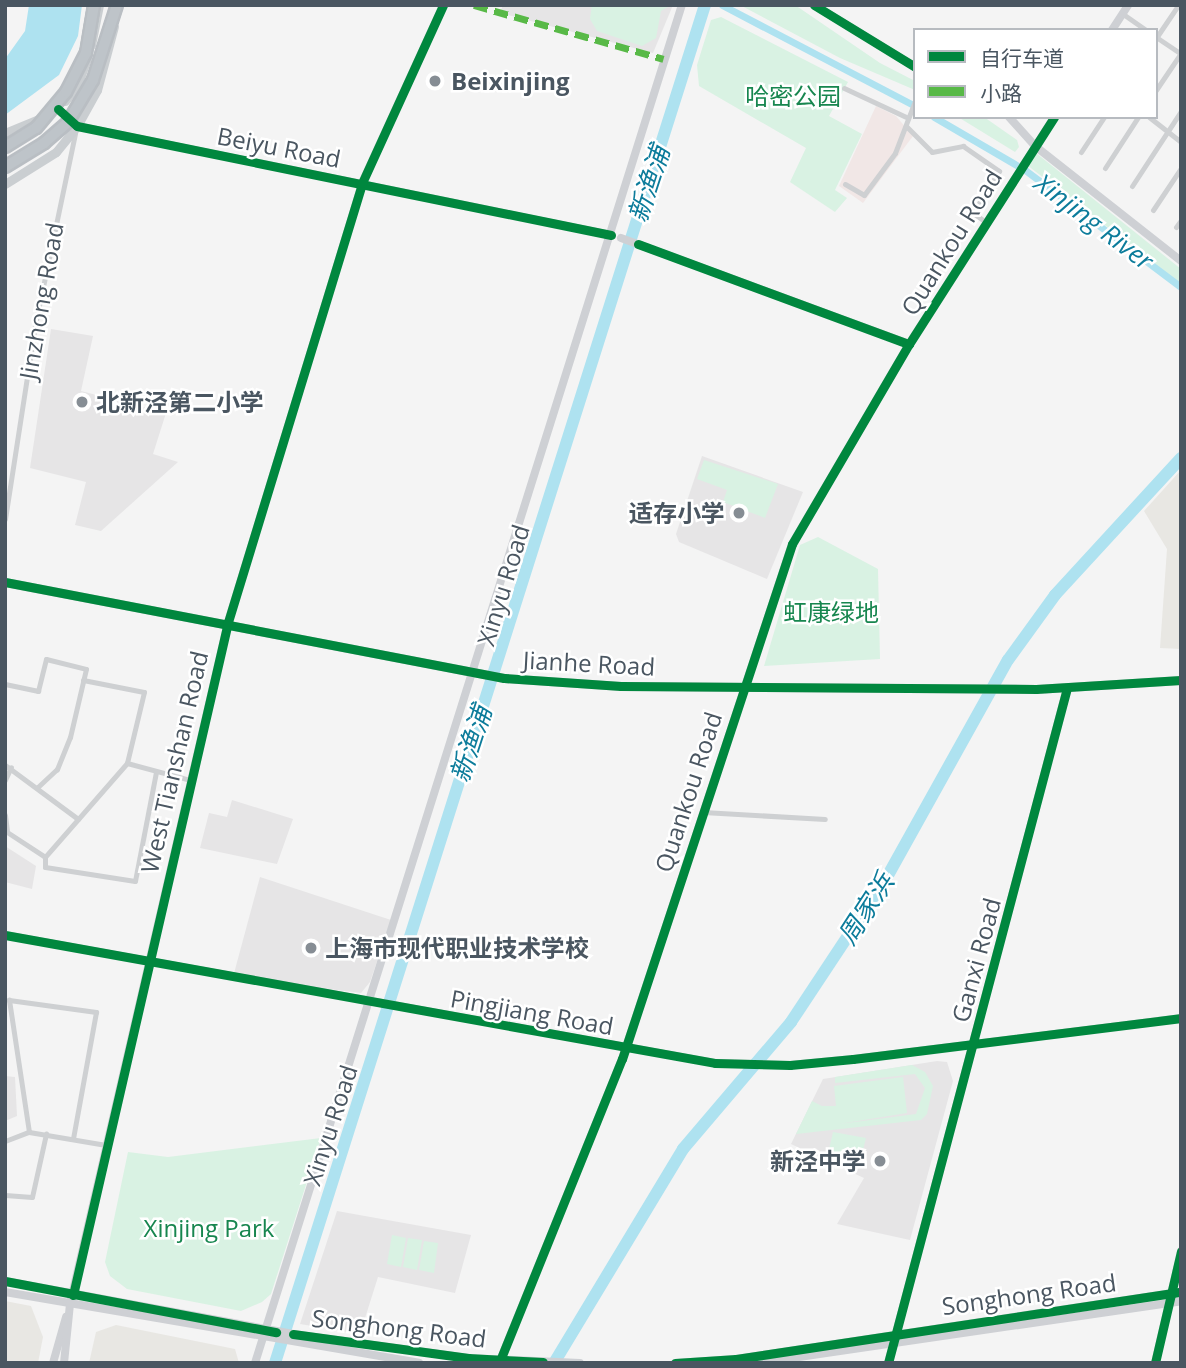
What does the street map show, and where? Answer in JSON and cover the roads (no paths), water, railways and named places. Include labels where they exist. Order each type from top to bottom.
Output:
[{"type":"highway","points":[[5,147],[36,128],[66,92],[86,53],[97,5]]},
{"type":"highway","points":[[5,167],[44,143],[68,121],[93,80],[116,5]]},
{"type":"main road","points":[[5,133],[58,109],[84,71],[97,5]]},
{"type":"main road","points":[[5,184],[56,152],[77,126],[107,61],[116,5]]},
{"type":"main road","name":"Jianhe Road","points":[[5,582],[228,622],[503,678],[621,686],[952,685],[1036,689],[1181,680]]},
{"type":"street","name":"West Tianshan Road","points":[[53,1363],[72,1299],[147,960],[228,622],[362,183],[443,5]]},
{"type":"street","name":"Xinyu Road","points":[[255,1363],[374,1003],[682,5]]},
{"type":"street","points":[[814,5],[913,66]]},
{"type":"street","points":[[1113,28],[1128,5]]},
{"type":"street","points":[[1158,35],[1178,5]]},
{"type":"street","points":[[1123,14],[1143,28]]},
{"type":"street","points":[[1158,39],[1181,53],[1158,87]]},
{"type":"street","points":[[844,88],[906,117]]},
{"type":"street","points":[[845,184],[864,195],[895,153],[907,127],[906,117],[913,105]]},
{"type":"street","points":[[58,109],[77,126]]},
{"type":"street","points":[[1132,186],[1181,111]]},
{"type":"street","points":[[1011,119],[1033,148],[1181,261]]},
{"type":"street","name":"Quankou Road","points":[[499,1361],[626,1048],[743,685],[792,544],[909,344],[1053,119]]},
{"type":"street","points":[[1081,152],[1103,119]]},
{"type":"street","points":[[1105,168],[1137,119]]},
{"type":"street","points":[[1152,119],[1181,142]]},
{"type":"street","name":"Beiyu Road","points":[[77,126],[611,235],[909,344]]},
{"type":"street","name":"Jinzhong Road","points":[[5,519],[35,325],[77,126]]},
{"type":"street","points":[[907,127],[932,152],[963,146],[999,171],[973,213],[986,222]]},
{"type":"street","points":[[1153,210],[1181,168]]},
{"type":"street","points":[[1176,227],[1181,220]]},
{"type":"street","points":[[5,684],[38,691],[46,659],[86,669],[70,737],[57,769],[38,787]]},
{"type":"street","points":[[83,680],[144,692],[127,763],[45,858],[45,867],[135,881],[156,772]]},
{"type":"street","name":"Ganxi Road","points":[[888,1363],[1067,688]]},
{"type":"street","points":[[127,763],[190,780]]},
{"type":"street","points":[[5,780],[8,766],[78,819]]},
{"type":"street","points":[[702,812],[825,819]]},
{"type":"street","points":[[5,814],[7,832],[45,858]]},
{"type":"street","name":"Pingjiang Road","points":[[5,935],[715,1063],[790,1065],[1181,1018]]},
{"type":"street","points":[[29,1132],[9,1020],[9,1000],[96,1012],[73,1139]]},
{"type":"street","points":[[5,1141],[29,1132],[106,1145]]},
{"type":"street","points":[[5,1195],[32,1197],[46,1134]]},
{"type":"street","points":[[1155,1363],[1181,1251]]},
{"type":"street","name":"Songhong Road","points":[[5,1281],[72,1299],[273,1341],[292,1339],[499,1361],[580,1363]]},
{"type":"street","name":"Songhong Road","points":[[5,1292],[72,1299],[265,1330],[292,1339],[419,1363]]},
{"type":"street","name":"Songhong Road","points":[[758,1363],[1170,1298],[1181,1292]]},
{"type":"street","name":"Songhong Road","points":[[676,1363],[736,1359],[895,1332],[1170,1298],[1181,1301]]},
{"type":"street","name":"West Tianshan Road","points":[[64,1363],[72,1299]]},
{"type":"water","points":[[29,5],[82,5],[78,36],[59,75],[5,115],[5,59],[25,31]]},
{"type":"waterway","name":"新渔浦","points":[[275,1363],[705,5]]},
{"type":"waterway","name":"Xinjing River","points":[[722,5],[913,105]]},
{"type":"waterway","name":"Xinjing River","points":[[937,119],[1025,170],[1181,287]]},
{"type":"waterway","name":"周家浜","points":[[554,1363],[683,1149],[791,1022],[887,877],[1008,660],[1055,595],[1181,458]]},
{"type":"place","name":"Beixinjing","points":[[435,81]]},
{"type":"place","name":"北新泾第二小学","points":[[82,402]]},
{"type":"place","name":"适存小学","points":[[739,513]]},
{"type":"place","name":"上海市现代职业技术学校","points":[[311,948]]},
{"type":"place","name":"新泾中学","points":[[880,1161]]},
{"type":"park label","name":"哈密公园","points":[[793,96]]},
{"type":"park label","name":"虹康绿地","points":[[831,612]]},
{"type":"park label","name":"Xinjing Park","points":[[209,1228]]}]
